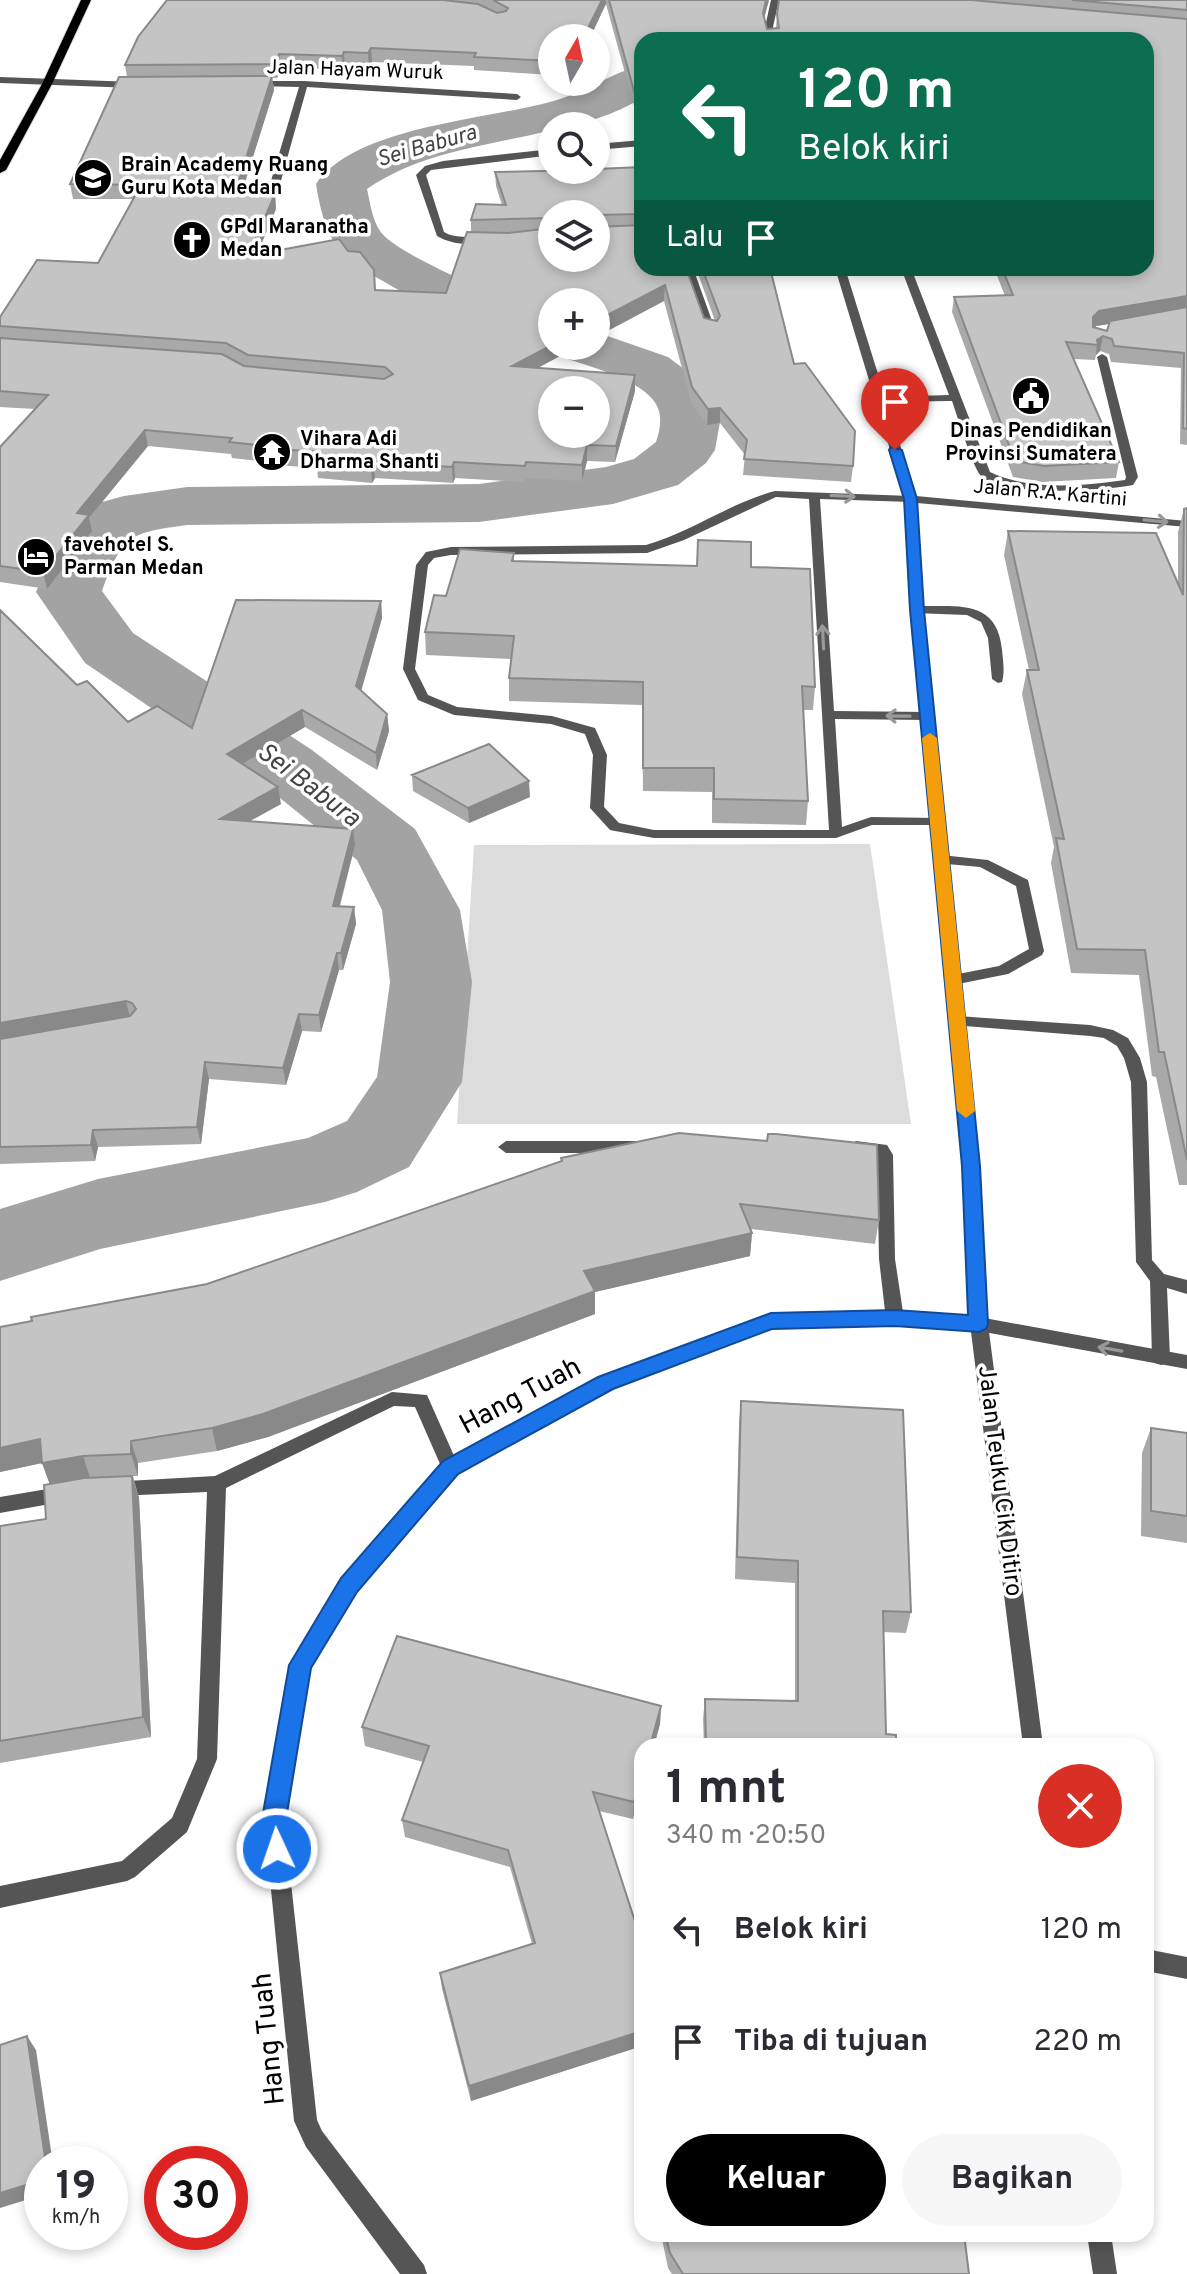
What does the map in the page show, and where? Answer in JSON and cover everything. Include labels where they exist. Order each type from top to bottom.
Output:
[{"type":"main road","points":[[0,170],[47,84],[86,0]]},
{"type":"street","points":[[770,32],[775,0]]},
{"type":"street","points":[[0,80],[144,85]]},
{"type":"street","name":"Jalan Hayam Wuruk","points":[[240,84],[304,84],[517,97]]},
{"type":"street","points":[[275,184],[304,84]]},
{"type":"street","points":[[610,146],[634,144]]},
{"type":"street","points":[[496,241],[468,242],[440,234],[421,175],[428,168],[443,164],[538,154]]},
{"type":"street","points":[[691,276],[711,332]]},
{"type":"street","name":"Jalan Teuku Cik Ditiro","points":[[842,276],[911,499],[917,610],[971,1166],[979,1324],[1032,1738]]},
{"type":"street","points":[[909,276],[985,474],[994,480],[1040,486],[1129,483],[1132,477],[1102,357]]},
{"type":"street","points":[[880,400],[955,398]]},
{"type":"street","name":"Jalan R.A. Kartini","points":[[836,834],[654,834],[615,827],[597,808],[600,755],[590,731],[552,720],[454,711],[423,697],[409,669],[422,565],[430,555],[451,551],[647,549],[673,543],[775,494],[911,499],[1187,524]]},
{"type":"street","points":[[814,495],[836,834],[871,821],[938,822]]},
{"type":"street","points":[[917,610],[982,616],[991,626],[998,679]]},
{"type":"street","points":[[828,715],[928,716]]},
{"type":"street","points":[[941,860],[983,863],[1023,883],[1037,951],[1003,970],[953,980]]},
{"type":"street","points":[[957,1021],[1090,1031],[1117,1037],[1131,1056],[1139,1082],[1144,1262],[1158,1279],[1187,1287]]},
{"type":"street","points":[[506,1147],[649,1147]]},
{"type":"street","points":[[840,1147],[872,1147],[881,1149],[885,1155],[887,1259],[895,1318]]},
{"type":"street","points":[[1158,1279],[1161,1358]]},
{"type":"street","name":"Hang Tuah","points":[[415,2274],[314,2139],[306,2121],[274,1819],[300,1665],[349,1585],[450,1467],[605,1383],[771,1321],[895,1318],[979,1324],[1187,1362]]},
{"type":"street","points":[[0,1505],[91,1489],[217,1484],[392,1399],[421,1400],[450,1467]]},
{"type":"street","points":[[0,1897],[127,1870],[180,1825],[207,1759],[217,1484]]},
{"type":"street","points":[[1154,1962],[1187,1968]]},
{"type":"street","points":[[1100,2242],[1105,2274]]},
{"type":"shaded area","points":[[870,844],[911,1124],[457,1124],[474,845]]},
{"type":"building","points":[[167,0],[443,0],[478,4],[497,13],[508,8],[493,0],[602,0],[590,24],[538,24],[538,60],[474,57],[476,53],[371,48],[368,53],[344,52],[342,56],[279,54],[276,64],[125,65],[138,37]]},
{"type":"building","points":[[609,0],[766,0],[763,13],[767,29],[779,28],[779,0],[971,0],[1187,19],[1187,296],[1099,311],[1093,317],[1093,327],[1107,331],[1110,321],[1187,307],[1187,429],[1183,428],[1184,353],[1114,346],[1112,339],[1103,336],[1097,340],[1098,345],[1066,342],[1119,462],[1044,466],[1015,461],[954,297],[1013,295],[1005,276],[1154,276],[1154,32],[634,32],[634,91]]},
{"type":"building","points":[[1072,0],[1187,0],[1187,10]]},
{"type":"building","points":[[272,76],[235,193],[275,194],[248,256],[339,239],[348,251],[360,252],[374,270],[375,290],[446,293],[467,232],[538,230],[538,272],[610,272],[610,226],[634,225],[634,276],[689,276],[704,318],[717,321],[720,316],[705,276],[772,276],[794,364],[805,363],[855,431],[853,466],[744,459],[747,440],[720,408],[708,409],[692,387],[665,285],[610,314],[610,288],[538,288],[538,352],[512,366],[635,375],[616,446],[610,446],[610,376],[538,376],[538,448],[586,448],[582,465],[454,462],[452,467],[373,462],[371,467],[316,462],[321,452],[229,442],[232,438],[145,430],[77,513],[89,515],[43,572],[0,566],[0,447],[48,395],[0,391],[0,338],[222,354],[244,366],[384,379],[393,374],[385,367],[248,355],[226,343],[0,326],[0,317],[37,260],[98,263],[141,185],[70,184],[119,77]]},
{"type":"building","points":[[634,167],[634,214],[610,215],[610,200],[538,200],[538,218],[471,220],[476,204],[506,205],[495,172],[538,171],[538,184],[610,184],[610,168]]},
{"type":"building","points":[[1187,508],[1187,1160],[1164,1052],[1159,1052],[1145,950],[1077,949],[1056,838],[1064,839],[1027,670],[1039,670],[1008,531],[1156,533],[1183,595],[1184,509]]},
{"type":"building","points":[[698,540],[751,542],[751,567],[810,569],[815,687],[802,686],[808,801],[714,799],[714,768],[643,768],[643,682],[509,678],[514,636],[425,632],[434,595],[446,596],[460,549],[514,553],[512,561],[697,566]]},
{"type":"building","points":[[236,600],[381,601],[356,686],[387,714],[376,753],[302,710],[227,754],[278,787],[220,819],[353,829],[333,906],[354,907],[319,1015],[299,1014],[283,1068],[205,1062],[197,1127],[93,1130],[91,1145],[0,1147],[0,1039],[130,1016],[136,1009],[126,1001],[0,1023],[0,610],[77,685],[87,681],[128,722],[157,706],[192,728]]},
{"type":"building","points":[[489,744],[529,781],[468,808],[412,775]]},
{"type":"building","points":[[679,1133],[767,1141],[768,1134],[776,1134],[877,1145],[879,1220],[740,1204],[752,1233],[584,1271],[595,1291],[263,1414],[212,1428],[131,1441],[131,1454],[83,1456],[42,1463],[40,1439],[0,1448],[0,1327],[32,1321],[31,1317],[207,1284],[562,1161],[561,1158]]},
{"type":"building","points":[[741,1401],[903,1410],[911,1612],[883,1611],[886,1734],[896,1735],[896,1738],[706,1738],[705,1699],[798,1701],[798,1561],[737,1557]]},
{"type":"building","points":[[1151,1428],[1187,1433],[1187,1516],[1151,1511]]},
{"type":"building","points":[[132,1476],[143,1717],[0,1741],[0,1526],[46,1519],[44,1485],[84,1478]]},
{"type":"building","points":[[397,1636],[661,1706],[652,1738],[634,1738],[634,1802],[593,1792],[634,1918],[634,2034],[469,2086],[440,1973],[535,1943],[508,1850],[402,1820],[429,1746],[362,1727]]},
{"type":"building","points":[[27,2036],[43,2146],[24,2146],[24,2186],[0,2193],[0,2045]]},
{"type":"building","points":[[667,2242],[965,2242],[969,2274],[683,2274]]},
{"type":"waterway","name":"Sei Babura","points":[[538,331],[450,294],[372,251],[360,241],[353,228],[341,184],[372,163],[408,148],[571,111],[609,98],[634,84]]},
{"type":"waterway","name":"Sei Babura","points":[[0,1245],[98,1214],[325,1168],[378,1144],[419,1082],[431,982],[421,910],[388,846],[286,766],[109,648],[69,592],[88,543],[124,515],[187,506],[479,503],[613,485],[656,472],[685,450],[690,422],[685,403],[663,379],[610,354]]},
{"type":"slow traffic","points":[[930,738],[966,1111]]},
{"type":"place","name":"Brain Academy Ruang Guru Kota Medan","points":[[93,178]]},
{"type":"place","name":"GPdI Maranatha Medan","points":[[192,240]]},
{"type":"place","name":"Dinas Pendidikan Provinsi Sumatera","points":[[1031,396]]},
{"type":"place","name":"Vihara Adi Dharma Shanti","points":[[272,452]]},
{"type":"place","name":"favehotel S. Parman Medan","points":[[36,557]]},
{"type":"route","points":[[277,1849],[274,1819],[300,1665],[349,1585],[450,1467],[605,1383],[771,1321],[895,1318],[979,1324],[971,1166],[917,610],[911,499],[895,450]]}]
